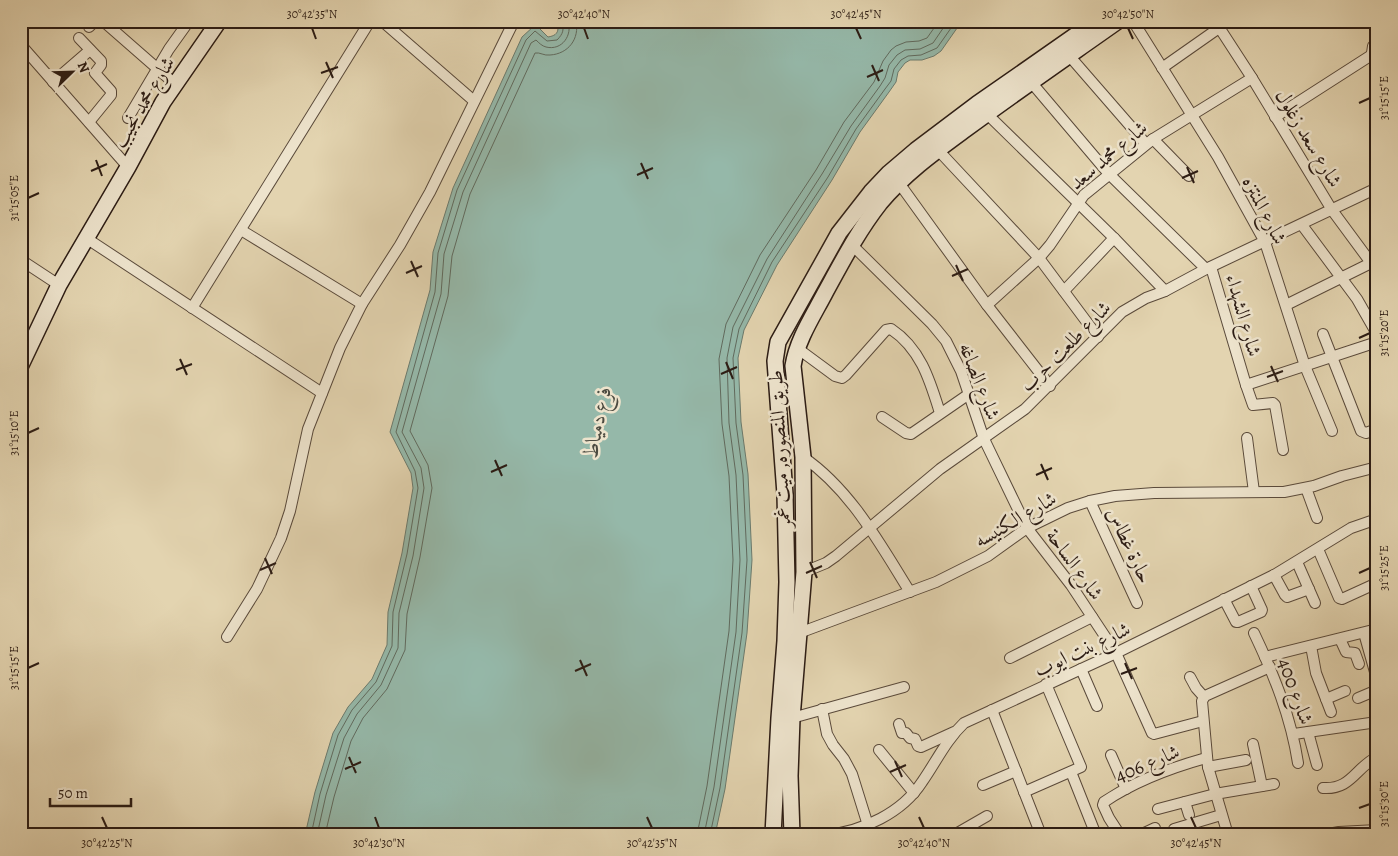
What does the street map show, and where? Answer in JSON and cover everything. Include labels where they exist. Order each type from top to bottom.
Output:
[{"type":"main road","name":"شارع محمد نجيب","points":[[21,365],[59,284],[128,167],[163,102],[218,21]]},
{"type":"main road","name":"طريق المنصوره, ميت غمر","points":[[792,835],[790,776],[792,718],[804,572],[803,457],[793,366],[798,348],[807,327],[851,244],[876,209],[899,183],[982,109],[1031,82],[1096,21]]},
{"type":"main road","name":"طريق المنصوره, ميت غمر","points":[[773,835],[787,582],[785,494],[775,361],[778,342],[839,234],[871,192],[902,161],[982,109],[1065,51],[1118,21]]},
{"type":"street","points":[[103,21],[175,84]]},
{"type":"street","points":[[128,118],[157,69],[189,21]]},
{"type":"street","points":[[192,308],[370,21]]},
{"type":"street","points":[[382,21],[474,101]]},
{"type":"street","points":[[227,636],[257,589],[281,538],[295,493],[308,429],[340,348],[362,304],[426,199],[514,21]]},
{"type":"street","name":"شارع المنتزه","points":[[1133,21],[1218,157],[1265,242],[1306,366],[1332,431]]},
{"type":"street","points":[[1162,68],[1217,25]]},
{"type":"street","name":"شارع سعد زغلول","points":[[1217,25],[1276,116],[1332,210],[1374,267]]},
{"type":"street","points":[[79,38],[101,62],[95,74],[111,89],[112,94],[89,122]]},
{"type":"street","points":[[21,45],[128,167]]},
{"type":"street","points":[[1276,116],[1370,56],[1376,46]]},
{"type":"street","points":[[53,82],[90,50]]},
{"type":"street","points":[[1065,51],[1149,141],[1189,176]]},
{"type":"street","name":"شارع محمد سعد","points":[[987,305],[1039,258],[1050,245],[1084,194],[1149,141],[1252,78]]},
{"type":"street","points":[[1031,82],[1109,174],[1209,268]]},
{"type":"street","points":[[982,109],[1114,238],[1165,291]]},
{"type":"street","points":[[938,150],[1039,258],[1098,337]]},
{"type":"street","points":[[899,183],[987,305],[1050,386]]},
{"type":"street","name":"شارع طلعت حرب","points":[[804,572],[826,563],[871,528],[940,469],[1026,409],[1122,312],[1146,298],[1165,291],[1377,188]]},
{"type":"street","points":[[1302,224],[1358,299],[1377,334]]},
{"type":"street","points":[[241,230],[362,304]]},
{"type":"street","points":[[86,238],[322,393]]},
{"type":"street","points":[[1064,291],[1114,238]]},
{"type":"street","name":"شارع الصاغه","points":[[851,244],[932,324],[946,341],[961,371],[984,439],[1027,528]]},
{"type":"street","points":[[21,260],[59,284]]},
{"type":"street","points":[[1286,305],[1341,278],[1374,267]]},
{"type":"street","name":"شارع الشهداء","points":[[1209,268],[1246,386],[1377,342]]},
{"type":"street","points":[[798,348],[840,378],[846,375],[886,330],[892,329],[913,350],[920,360],[929,378],[940,414]]},
{"type":"street","points":[[1323,334],[1361,431],[1366,433],[1377,429]]},
{"type":"street","points":[[1246,386],[1253,405],[1273,403],[1275,405],[1283,450]]},
{"type":"street","points":[[882,417],[910,434],[969,394]]},
{"type":"street","points":[[1247,438],[1254,492]]},
{"type":"street","points":[[803,457],[830,479],[871,528],[910,592]]},
{"type":"street","name":"شارع الكنيسه","points":[[799,633],[936,582],[988,556],[1027,528],[1068,508],[1090,501],[1115,496],[1154,493],[1284,492],[1306,488],[1377,467]]},
{"type":"street","points":[[1306,488],[1317,518]]},
{"type":"street","name":"حارة غطاس","points":[[1090,501],[1138,603]]},
{"type":"street","name":"شارع بنت ايوب","points":[[827,835],[867,824],[881,818],[905,803],[921,784],[954,732],[964,722],[1116,653],[1274,575],[1351,528],[1377,519]]},
{"type":"street","name":"شارع الساحة","points":[[1027,528],[1071,585],[1116,653],[1152,734],[1203,721]]},
{"type":"street","points":[[1318,549],[1340,598],[1342,599],[1377,583]]},
{"type":"street","points":[[1297,562],[1315,603]]},
{"type":"street","points":[[1274,575],[1287,597],[1308,589]]},
{"type":"street","points":[[1224,599],[1236,622],[1261,612],[1262,610],[1251,586]]},
{"type":"street","points":[[1010,658],[1092,618]]},
{"type":"street","points":[[1228,835],[1214,794],[1207,763],[1202,701],[1204,698],[1268,662],[1311,646],[1377,629]]},
{"type":"street","name":"شارع 400","points":[[1254,633],[1268,662],[1294,734],[1298,763]]},
{"type":"street","points":[[1364,633],[1377,679]]},
{"type":"street","points":[[1340,639],[1346,652],[1355,653],[1359,664]]},
{"type":"street","points":[[1311,646],[1316,673],[1331,712]]},
{"type":"street","points":[[1081,669],[1097,706]]},
{"type":"street","points":[[1190,677],[1204,698]]},
{"type":"street","points":[[1046,684],[1076,769],[1096,835]]},
{"type":"street","points":[[792,718],[904,687]]},
{"type":"street","points":[[1358,698],[1377,690]]},
{"type":"street","points":[[1326,699],[1345,691]]},
{"type":"street","points":[[822,709],[828,734],[833,745],[844,759],[852,774],[871,835]]},
{"type":"street","points":[[992,710],[1041,835]]},
{"type":"street","points":[[1294,734],[1377,722]]},
{"type":"street","points":[[899,724],[902,733],[906,733],[910,738],[914,739],[920,747],[954,732]]},
{"type":"street","points":[[1308,732],[1317,765]]},
{"type":"street","points":[[1253,744],[1262,786]]},
{"type":"street","points":[[879,750],[914,793]]},
{"type":"street","points":[[1111,755],[1126,789]]},
{"type":"street","points":[[1323,788],[1344,784],[1366,763],[1377,757]]},
{"type":"street","name":"شارع 406","points":[[1120,835],[1109,818],[1103,803],[1126,789],[1165,772],[1207,763],[1246,760]]},
{"type":"street","points":[[1024,792],[1076,769]]},
{"type":"street","points":[[983,785],[1016,771]]},
{"type":"street","points":[[1158,809],[1214,794],[1274,784]]},
{"type":"street","points":[[1185,802],[1189,815]]},
{"type":"street","points":[[1174,829],[1221,815]]},
{"type":"street","points":[[954,835],[987,816]]},
{"type":"street","points":[[1140,835],[1155,828]]},
{"type":"street","points":[[1323,835],[1377,830]]},
{"type":"water","name":"فرع دمياط","points":[[554,21],[962,21],[941,51],[934,56],[922,60],[910,60],[898,72],[896,82],[860,132],[832,180],[777,265],[744,330],[738,358],[741,422],[748,474],[752,560],[747,633],[725,789],[715,835],[305,835],[315,792],[333,733],[348,707],[372,679],[387,645],[388,612],[402,553],[413,488],[411,473],[390,432],[430,290],[433,252],[453,188],[522,37],[534,26],[538,27],[548,37],[554,35],[558,28]]}]
